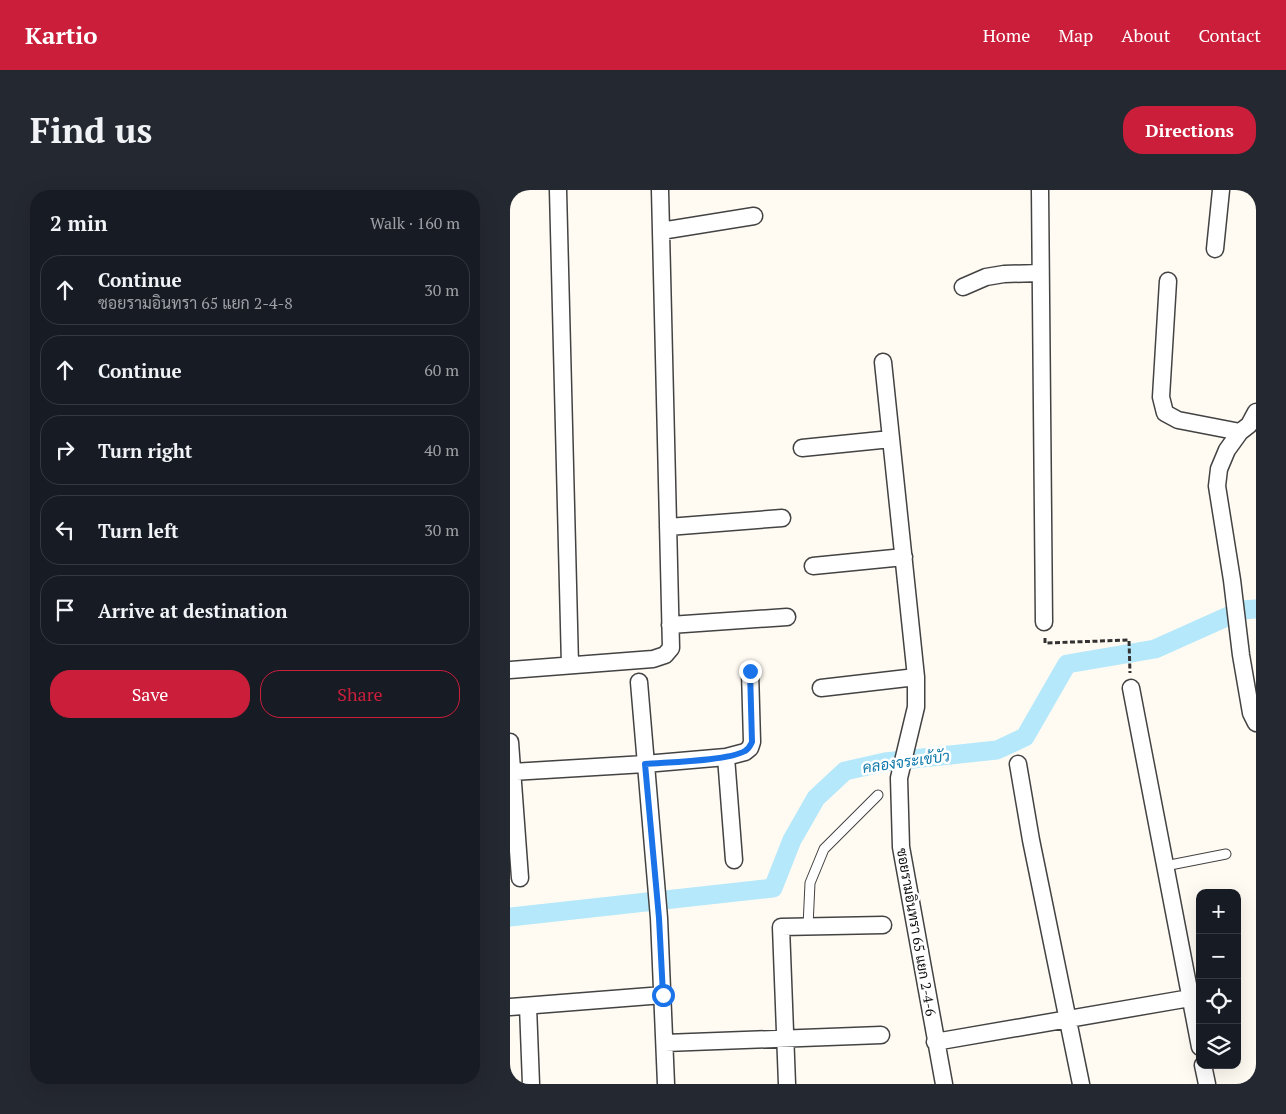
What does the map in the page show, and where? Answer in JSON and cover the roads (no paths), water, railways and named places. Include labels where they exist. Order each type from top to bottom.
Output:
[{"type":"street","points":[[558,190],[570,665]]},
{"type":"street","points":[[510,670],[659,658],[665,655],[671,648],[660,190]]},
{"type":"street","points":[[1040,190],[1044,622]]},
{"type":"street","points":[[1215,249],[1221,190]]},
{"type":"street","points":[[661,231],[754,216]]},
{"type":"street","points":[[963,287],[986,276],[1040,273]]},
{"type":"street","points":[[1168,280],[1161,397],[1165,413],[1178,420],[1240,432]]},
{"type":"street","name":"ซอยรามอินทรา 65 แยก 2-4-6","points":[[883,362],[916,677],[916,707],[899,778],[901,847],[944,1084]]},
{"type":"street","points":[[1256,412],[1249,425],[1240,432],[1227,450],[1219,469],[1217,486],[1232,580],[1241,656],[1251,713],[1256,723]]},
{"type":"street","points":[[802,448],[891,439]]},
{"type":"street","points":[[668,527],[782,518]]},
{"type":"street","points":[[813,566],[904,557]]},
{"type":"street","points":[[670,625],[787,617]]},
{"type":"street","points":[[512,772],[645,764],[726,757],[744,752],[750,748],[752,742],[750,671]]},
{"type":"street","points":[[821,688],[916,677]]},
{"type":"street","points":[[639,682],[659,918],[666,1084]]},
{"type":"street","points":[[1131,688],[1196,1027]]},
{"type":"street","points":[[510,742],[520,878]]},
{"type":"street","points":[[726,757],[734,860]]},
{"type":"street","points":[[1018,764],[1031,840],[1081,1084]]},
{"type":"street","points":[[787,1084],[781,927],[883,925]]},
{"type":"street","points":[[510,1007],[663,995]]},
{"type":"street","points":[[936,1042],[1190,998]]},
{"type":"street","points":[[528,1006],[531,1084]]},
{"type":"street","points":[[665,1043],[881,1035]]},
{"type":"street","points":[[1204,1069],[1207,1084]]},
{"type":"lane","points":[[808,926],[810,883],[824,850],[878,795]]},
{"type":"lane","points":[[1165,866],[1226,854]]},
{"type":"waterway","name":"คลองจระเข้บัว","points":[[510,917],[773,888],[792,840],[816,798],[845,771],[885,762],[997,750],[1025,737],[1067,664],[1155,649],[1242,610],[1256,609]]}]
